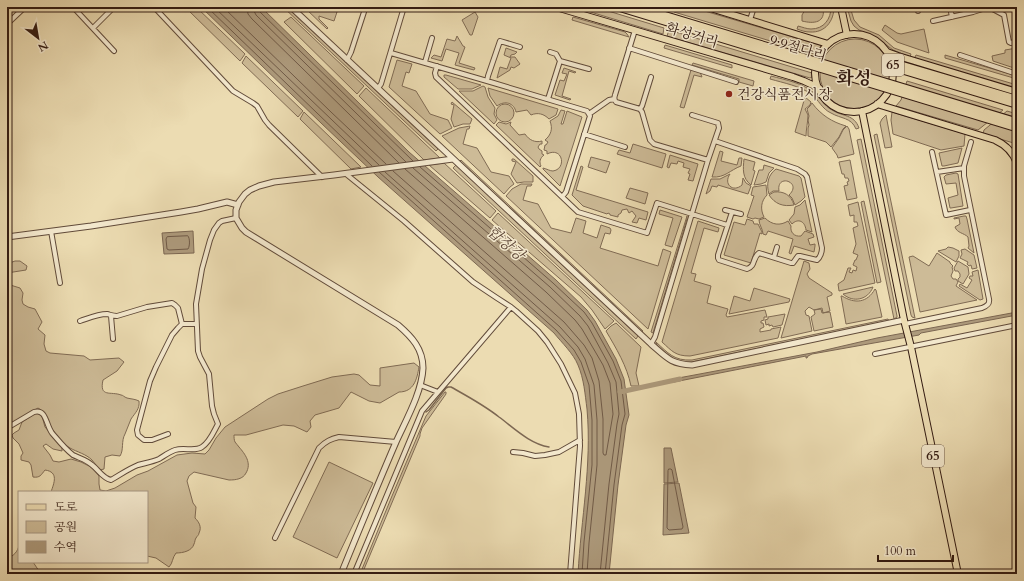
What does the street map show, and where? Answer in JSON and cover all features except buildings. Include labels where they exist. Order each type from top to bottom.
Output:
[{"type":"highway","name":"9·9절다리","points":[[618,7],[1017,128]]},
{"type":"highway","name":"9·9절다리","points":[[637,7],[1017,122]]},
{"type":"main road","name":"화성거리","points":[[556,7],[804,81],[819,88]]},
{"type":"main road","points":[[707,7],[715,8],[828,44],[820,55],[816,67],[819,88],[825,98],[834,106],[847,111],[862,111]]},
{"type":"main road","points":[[841,7],[847,35]]},
{"type":"main road","name":"65","points":[[828,44],[839,37],[847,35],[859,34],[871,37],[887,52],[892,62],[894,73],[889,90],[882,101],[872,108],[862,111],[958,574]]},
{"type":"main road","points":[[887,52],[1017,92]]},
{"type":"main road","points":[[892,62],[1017,99]]},
{"type":"main road","points":[[894,73],[904,71],[1017,105]]},
{"type":"main road","points":[[877,104],[1000,142],[1012,152],[1017,163]]},
{"type":"street","points":[[7,24],[24,7]]},
{"type":"street","points":[[73,7],[114,51]]},
{"type":"street","points":[[92,28],[114,7]]},
{"type":"street","points":[[154,7],[233,91],[257,106],[269,125],[322,177]]},
{"type":"street","points":[[291,7],[298,10],[347,60],[651,344],[668,359],[675,363],[684,365],[692,365],[982,308],[987,305],[989,299],[964,176],[964,168],[971,142]]},
{"type":"street","points":[[347,60],[364,12],[360,7]]},
{"type":"street","points":[[378,88],[381,84],[404,7]]},
{"type":"street","points":[[452,7],[457,8]]},
{"type":"street","points":[[750,20],[754,7]]},
{"type":"street","points":[[950,7],[952,17]]},
{"type":"street","points":[[933,21],[989,7],[1004,16],[1009,42],[1017,42]]},
{"type":"street","points":[[614,99],[635,30]]},
{"type":"street","points":[[425,62],[432,38]]},
{"type":"street","points":[[488,81],[488,76],[500,41],[520,47]]},
{"type":"street","points":[[629,48],[736,82]]},
{"type":"street","points":[[550,52],[556,54],[560,61],[589,70]]},
{"type":"street","points":[[390,53],[548,99],[587,111],[589,114]]},
{"type":"street","points":[[960,55],[1017,74]]},
{"type":"street","points":[[548,99],[560,61]]},
{"type":"street","points":[[437,66],[435,74],[436,77],[578,212],[647,234],[657,203],[727,225]]},
{"type":"street","points":[[640,110],[651,77]]},
{"type":"street","points":[[614,99],[616,102],[642,112],[650,140],[654,144],[708,160]]},
{"type":"street","points":[[589,114],[609,100],[614,99]]},
{"type":"street","points":[[562,197],[566,192],[590,116],[589,114]]},
{"type":"street","points":[[651,344],[655,337],[719,128],[718,123],[692,115]]},
{"type":"street","points":[[584,134],[625,147]]},
{"type":"street","points":[[714,141],[800,170],[807,177],[822,248],[821,254],[817,260],[798,256],[792,263],[759,253],[756,255],[751,268],[747,269],[719,260],[718,255],[732,212]]},
{"type":"street","points":[[932,152],[946,215],[970,210]]},
{"type":"street","points":[[341,574],[396,442],[414,404],[423,369],[422,358],[418,346],[409,334],[398,325],[246,232],[236,218],[236,210],[242,198],[250,190],[274,182],[346,174],[453,159]]},
{"type":"street","points":[[936,172],[964,168]]},
{"type":"street","points":[[346,174],[404,221],[473,282],[511,307],[538,331],[550,346],[561,364],[574,392],[580,414],[580,440],[570,574]]},
{"type":"street","points":[[7,237],[192,210],[227,202],[238,205]]},
{"type":"street","points":[[725,210],[741,214]]},
{"type":"street","points":[[7,428],[34,412],[40,411],[44,415],[51,432],[65,448],[73,455],[92,465],[103,476],[111,480],[138,465],[148,463],[176,449],[201,448],[209,439],[218,424],[212,406],[209,374],[198,351],[196,300],[202,269],[214,230],[222,221],[236,218]]},
{"type":"street","points":[[51,231],[60,283]]},
{"type":"street","points":[[774,257],[777,247]]},
{"type":"street","points":[[80,321],[98,315],[108,314],[111,316],[117,316],[172,303],[178,308],[182,324]]},
{"type":"street","points":[[354,574],[422,411],[511,307]]},
{"type":"street","points":[[111,316],[113,339]]},
{"type":"street","points":[[168,434],[152,440],[144,440],[138,435],[137,430],[150,381],[172,335],[182,324],[196,324]]},
{"type":"street","points":[[875,354],[1017,325]]},
{"type":"street","points":[[420,385],[438,392]]},
{"type":"street","points":[[275,538],[320,448],[324,444],[331,439],[340,437],[396,442]]},
{"type":"street","points":[[513,452],[535,456],[545,455],[559,452],[580,440]]},
{"type":"green space","points":[[185,7],[196,7],[245,54],[240,61]]},
{"type":"green space","points":[[283,7],[287,7],[438,149],[436,151]]},
{"type":"green space","points":[[306,7],[321,7],[337,12],[334,21],[319,16],[319,19],[328,28],[327,29],[306,9]]},
{"type":"green space","points":[[574,7],[595,7],[664,28],[663,34]]},
{"type":"green space","points":[[676,7],[691,7],[820,45],[822,47],[817,55],[674,12]]},
{"type":"green space","points":[[812,7],[823,7],[823,16],[821,19],[815,22],[802,21],[802,15],[805,10],[809,10]]},
{"type":"green space","points":[[831,7],[834,7],[834,12],[828,25],[824,28],[815,32],[797,29],[798,26],[811,29],[820,27],[830,16]]},
{"type":"green space","points":[[847,7],[850,7],[854,20],[860,27],[879,35],[894,48],[911,54],[910,57],[893,50],[877,38],[859,30],[851,21]]},
{"type":"green space","points":[[475,12],[478,17],[472,35],[470,35],[462,20]]},
{"type":"green space","points":[[291,17],[364,86],[357,94],[284,22]]},
{"type":"green space","points":[[573,17],[625,32],[629,37],[572,20]]},
{"type":"green space","points":[[885,25],[901,34],[924,29],[929,53],[897,42],[882,30]]},
{"type":"green space","points":[[669,30],[812,73],[812,77],[810,78],[667,36]]},
{"type":"green space","points":[[457,36],[465,47],[459,63],[475,68],[474,70],[455,65],[459,53],[446,49],[442,61],[431,58],[434,55],[441,57],[447,39],[455,41]]},
{"type":"green space","points":[[855,39],[868,42],[880,49],[887,61],[890,74],[887,87],[880,99],[868,106],[855,109],[842,106],[830,99],[823,87],[820,74],[823,61],[830,49],[842,42]]},
{"type":"green space","points":[[665,45],[732,65],[732,68],[664,48]]},
{"type":"green space","points":[[506,48],[517,52],[510,57],[515,57],[520,64],[514,68],[511,67],[510,70],[497,78],[500,67],[507,69],[511,58],[504,55]]},
{"type":"green space","points":[[1017,48],[1017,69],[993,61],[992,56],[1005,53],[1005,50]]},
{"type":"green space","points":[[916,55],[1017,85],[1017,89],[915,59]]},
{"type":"green space","points":[[945,55],[1017,76],[1017,79],[945,58]]},
{"type":"green space","points":[[246,56],[303,111],[298,117],[242,63]]},
{"type":"green space","points":[[397,60],[412,64],[409,73],[406,72],[402,86],[416,91],[430,114],[448,120],[452,128],[440,134],[389,87]]},
{"type":"green space","points":[[693,63],[754,81],[753,86],[739,82],[739,79],[692,65]]},
{"type":"green space","points":[[564,68],[576,72],[569,71],[562,96],[571,99],[570,100],[555,95],[560,80],[564,81],[567,74],[562,73]]},
{"type":"green space","points":[[691,70],[700,72],[702,77],[694,75],[684,108],[680,107]]},
{"type":"green space","points":[[444,75],[481,85],[472,89],[458,89],[444,77]]},
{"type":"green space","points":[[771,76],[794,82],[805,87],[816,95],[829,108],[854,120],[859,128],[856,129],[849,120],[828,111],[814,96],[807,91],[770,79]]},
{"type":"green space","points":[[907,81],[1003,110],[978,130],[896,106],[901,100]]},
{"type":"green space","points":[[483,86],[485,87],[488,97],[495,108],[494,114],[497,120],[494,124],[459,91],[473,91]]},
{"type":"green space","points":[[366,88],[440,158],[424,160],[359,96]]},
{"type":"green space","points":[[488,88],[558,109],[556,115],[549,119],[541,114],[531,115],[527,110],[516,112],[513,106],[509,103],[503,103],[497,106],[490,96]]},
{"type":"green space","points":[[805,97],[811,102],[805,109],[808,115],[806,136],[795,132]]},
{"type":"green space","points":[[452,102],[472,119],[470,124],[463,124],[454,127],[451,119],[454,105],[451,104]]},
{"type":"green space","points":[[812,103],[827,118],[846,126],[831,147],[826,142],[808,136],[809,116],[807,109]]},
{"type":"green space","points":[[505,104],[511,107],[514,113],[511,119],[505,122],[499,119],[496,113],[499,107]]},
{"type":"green space","points":[[561,110],[565,111],[561,124],[563,124],[567,111],[582,117],[560,186],[543,168],[553,171],[560,166],[561,163],[560,155],[552,152],[547,154],[547,151],[544,150],[545,145],[548,142],[545,140],[551,132],[550,121],[558,116]]},
{"type":"green space","points":[[1007,111],[1017,114],[1017,144],[983,134],[984,130]]},
{"type":"green space","points":[[304,112],[361,167],[351,169],[300,119]]},
{"type":"green space","points":[[892,112],[965,134],[964,146],[941,150],[893,134],[891,120]]},
{"type":"green space","points":[[886,115],[892,147],[885,148],[880,123]]},
{"type":"green space","points":[[499,122],[506,124],[511,122],[510,125],[519,135],[525,134],[532,140],[537,142],[542,141],[542,144],[538,147],[544,155],[540,160],[540,167],[496,125]]},
{"type":"green space","points":[[470,126],[469,129],[467,129],[463,144],[477,148],[491,172],[509,176],[514,184],[504,194],[442,136],[459,128]]},
{"type":"green space","points":[[847,126],[849,129],[854,154],[838,158],[832,148]]},
{"type":"green space","points":[[877,134],[915,318],[911,315],[874,135]]},
{"type":"green space","points":[[861,139],[897,316],[894,319],[857,140]]},
{"type":"green space","points":[[633,144],[666,154],[662,168],[617,154],[619,150],[630,153]]},
{"type":"green space","points":[[962,148],[958,163],[942,166],[939,153]]},
{"type":"green space","points":[[720,151],[723,152],[721,161],[737,165],[739,158],[742,158],[741,166],[724,175],[712,177]]},
{"type":"green space","points":[[670,155],[698,164],[693,181],[688,180],[690,174],[688,173],[690,169],[683,167],[684,163],[678,161],[677,164],[671,163],[669,168],[667,167]]},
{"type":"green space","points":[[591,157],[610,162],[606,173],[588,167]]},
{"type":"green space","points":[[512,159],[514,159],[533,176],[533,182],[517,183],[511,174],[516,162],[512,161]]},
{"type":"green space","points":[[744,159],[755,162],[753,170],[755,171],[751,185],[746,179],[743,170]]},
{"type":"green space","points":[[461,160],[643,331],[642,332],[460,161]]},
{"type":"green space","points":[[850,160],[857,198],[847,200],[844,186],[848,185],[847,182],[849,181],[848,178],[845,178],[844,174],[842,174],[839,162]]},
{"type":"green space","points":[[444,163],[496,211],[490,218],[429,165]]},
{"type":"green space","points":[[456,165],[638,336],[636,339],[453,168]]},
{"type":"green space","points":[[764,165],[774,168],[769,173],[766,182],[754,185],[759,170],[763,170]]},
{"type":"green space","points":[[581,166],[583,167],[576,190],[648,212],[646,220],[639,218],[637,223],[632,222],[636,216],[632,211],[629,213],[627,209],[622,210],[618,217],[583,206],[572,195]]},
{"type":"green space","points":[[776,169],[799,176],[801,178],[805,197],[795,205],[789,195],[793,186],[788,181],[781,182],[779,185],[779,191],[773,191],[769,194],[768,180]]},
{"type":"green space","points":[[730,174],[728,184],[732,188],[739,187],[742,185],[743,178],[746,183],[751,186],[748,194],[718,185],[717,187],[712,186],[710,191],[706,194],[711,179],[720,179]]},
{"type":"green space","points":[[958,174],[963,206],[950,208],[948,198],[958,195],[956,183],[946,184],[944,177],[946,175]]},
{"type":"green space","points":[[521,184],[532,184],[531,186],[527,186],[523,200],[538,204],[551,228],[571,233],[576,218],[586,221],[583,233],[597,238],[601,225],[610,228],[610,234],[605,233],[600,248],[658,266],[663,249],[671,252],[648,329],[506,196],[512,189]]},
{"type":"green space","points":[[766,185],[767,195],[763,200],[762,205],[764,217],[753,219],[747,217],[754,196],[751,195],[753,187]]},
{"type":"green space","points":[[630,188],[648,193],[645,204],[626,198]]},
{"type":"green space","points":[[774,192],[787,194],[794,205],[786,206],[777,203],[769,195]]},
{"type":"green space","points":[[805,200],[812,232],[806,230],[801,221],[794,222],[792,224],[789,220],[794,214],[795,207],[800,205]]},
{"type":"green space","points":[[864,201],[881,282],[877,283],[861,202]]},
{"type":"green space","points":[[858,202],[875,283],[839,291],[838,284],[844,280],[848,268],[851,268],[849,272],[852,273],[853,270],[856,271],[857,267],[853,265],[858,255],[853,253],[856,244],[853,228],[858,226],[857,222],[854,222],[854,215],[850,216],[848,205]]},
{"type":"green space","points":[[660,210],[682,217],[672,247],[665,245],[673,218],[659,214]]},
{"type":"green space","points":[[498,213],[614,321],[605,329],[581,297],[492,220]]},
{"type":"green space","points":[[687,216],[687,219],[653,333],[651,332]]},
{"type":"green space","points":[[966,216],[967,219],[974,253],[968,248],[968,237],[957,231],[955,227],[960,224],[959,218],[954,218]]},
{"type":"green space","points":[[765,218],[776,224],[782,224],[788,221],[792,232],[796,236],[801,236],[805,231],[813,234],[814,237],[808,239],[810,245],[815,244],[814,252],[794,246],[791,254],[789,253],[793,239],[768,231],[766,235],[763,234],[759,220]]},
{"type":"green space","points":[[747,219],[753,221],[754,224],[758,224],[762,232],[762,234],[760,233],[751,263],[724,255],[734,222],[745,225]]},
{"type":"green space","points":[[698,221],[719,228],[718,232],[704,228],[691,273],[696,274],[694,281],[711,286],[707,303],[728,309],[726,315],[727,317],[765,310],[767,317],[764,317],[764,320],[761,321],[764,327],[760,329],[760,332],[781,327],[778,338],[690,356],[677,354],[662,342]]},
{"type":"green space","points":[[948,247],[959,251],[959,256],[956,262],[938,251]]},
{"type":"green space","points":[[965,249],[974,255],[977,268],[972,269],[971,265],[969,266],[967,264],[968,262],[960,258],[962,254],[961,250]]},
{"type":"green space","points":[[937,253],[950,262],[953,266],[951,276],[958,282],[956,286],[977,300],[920,312],[909,257],[913,256],[929,266]]},
{"type":"green space","points":[[20,261],[27,266],[26,270],[7,273],[7,264]]},
{"type":"green space","points":[[804,261],[809,263],[810,269],[807,274],[809,278],[832,293],[832,295],[827,297],[830,311],[823,313],[822,308],[814,310],[809,307],[805,311],[806,315],[809,316],[812,331],[781,338]]},
{"type":"green space","points":[[958,261],[968,267],[969,274],[963,284],[958,281],[960,274],[958,271],[955,271],[954,268]]},
{"type":"green space","points":[[978,270],[983,299],[980,300],[959,286],[960,284],[967,288],[972,280],[969,278],[970,276],[973,276],[972,272]]},
{"type":"green space","points":[[7,284],[20,288],[23,293],[23,304],[35,309],[42,322],[38,329],[45,335],[44,344],[46,351],[50,353],[84,356],[90,360],[119,358],[124,362],[117,371],[103,380],[102,386],[104,392],[122,395],[139,401],[139,406],[131,419],[124,437],[120,456],[112,455],[105,457],[104,469],[100,470],[90,458],[70,448],[64,443],[53,430],[43,412],[38,408],[7,426]]},
{"type":"green space","points":[[873,287],[868,295],[860,299],[851,299],[843,294]]},
{"type":"green space","points":[[754,288],[790,299],[789,302],[729,314],[734,296],[750,301]]},
{"type":"green space","points":[[875,289],[882,317],[846,324],[841,296],[847,299],[860,301],[872,294]]},
{"type":"green space","points":[[821,309],[822,313],[830,312],[833,327],[814,331],[811,317],[815,314],[814,310]]},
{"type":"green space","points":[[785,314],[782,325],[773,327],[772,325],[769,326],[769,324],[766,325],[765,320],[768,319],[768,317]]},
{"type":"green space","points":[[888,319],[889,321],[692,362],[681,361],[673,358],[657,345],[656,342],[676,358],[692,360]]},
{"type":"green space","points":[[616,323],[641,347],[636,373],[639,386],[631,386],[624,364],[606,331]]},
{"type":"green space","points":[[414,363],[419,367],[416,380],[408,390],[399,392],[380,403],[369,401],[351,392],[339,408],[315,415],[310,421],[311,427],[307,432],[294,426],[283,425],[246,435],[234,435],[235,442],[248,462],[248,469],[245,475],[241,478],[229,480],[194,472],[189,476],[187,481],[193,503],[196,507],[195,518],[200,525],[200,531],[193,546],[189,550],[176,553],[169,567],[156,558],[148,556],[148,491],[106,491],[115,488],[177,455],[192,453],[205,454],[225,427],[278,394],[332,377],[354,374],[359,375],[370,385],[380,386],[380,368]]},
{"type":"green space","points":[[445,392],[446,394],[422,428],[362,574],[360,574],[426,416]]},
{"type":"green space","points":[[40,413],[45,427],[62,447],[62,451],[53,449],[46,444],[43,446],[53,461],[59,462],[71,459],[91,467],[99,476],[100,490],[106,491],[51,491],[54,475],[45,470],[39,477],[33,477],[31,465],[29,462],[21,460],[23,453],[19,444],[12,435],[19,430],[22,422],[34,414]]},
{"type":"green space","points":[[329,462],[373,483],[337,558],[293,537]]},
{"type":"green space","points":[[18,550],[18,563],[34,563],[41,574],[7,574],[7,559]]},
{"type":"water","name":"합장강","points":[[201,7],[261,7],[409,152],[556,280],[587,310],[595,321],[616,359],[624,379],[629,415],[626,425],[618,485],[609,574],[578,574],[587,471],[588,430],[583,381],[578,365],[570,352],[554,333],[378,177]]},
{"type":"water","points":[[193,231],[194,253],[164,254],[162,233]]},
{"type":"water","points":[[1017,312],[1017,315],[921,333],[919,335],[812,354],[807,358],[806,356],[674,382],[673,379],[817,352],[877,338]]},
{"type":"water","points":[[664,448],[671,448],[678,482],[664,483]]},
{"type":"water","points":[[679,483],[689,533],[663,535],[664,484]]},
{"type":"waterway","points":[[620,392],[680,379]]},
{"type":"waterway","points":[[426,412],[446,388],[451,387],[475,401],[535,443],[549,447]]},
{"type":"place","name":"건강식품전시장","points":[[729,94]]},
{"type":"district","name":"화성","points":[[854,78]]}]
